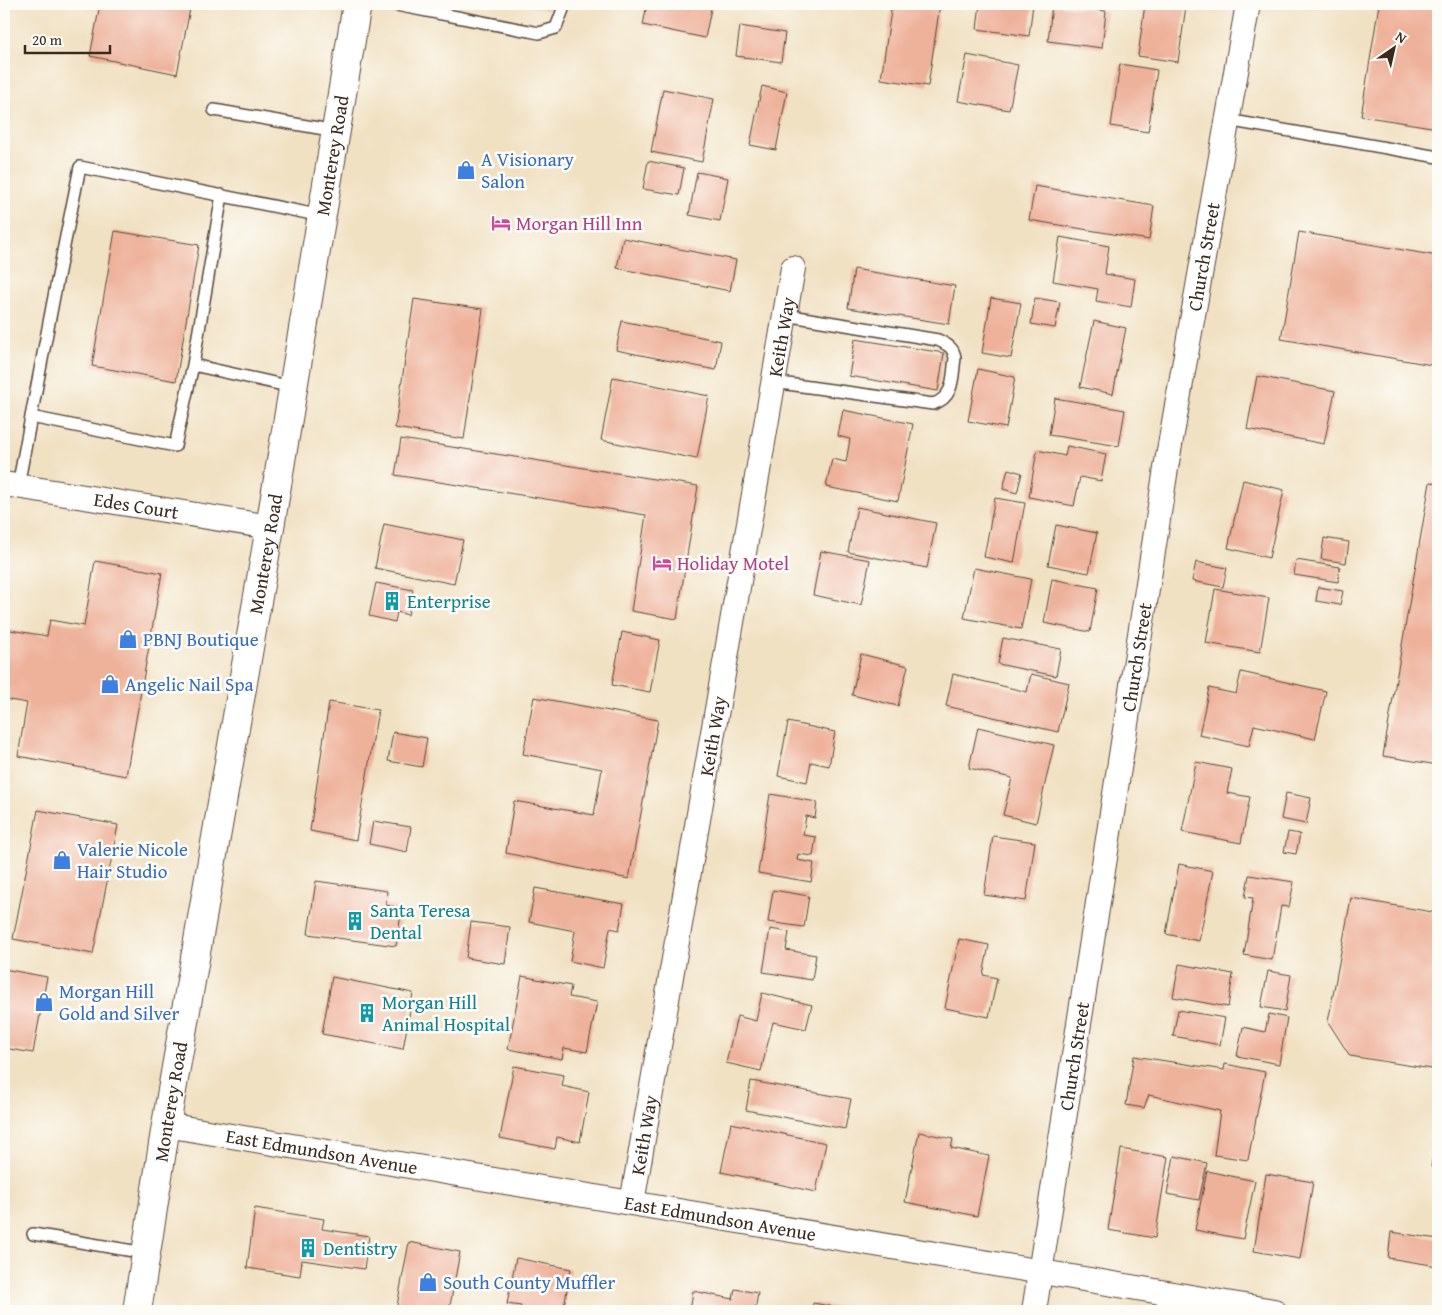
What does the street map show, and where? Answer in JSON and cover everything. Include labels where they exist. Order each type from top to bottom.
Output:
[{"type":"main road","name":"Monterey Road","points":[[137,1311],[166,1125],[270,527],[357,4]]},
{"type":"street","name":"Church Street","points":[[1034,1311],[1167,462],[1248,4]]},
{"type":"street","name":"Keith Way","points":[[632,1203],[793,268]]},
{"type":"street","name":"Edes Court","points":[[11,485],[270,527]]},
{"type":"street","name":"East Edmundson Avenue","points":[[166,1125],[1274,1311]]},
{"type":"lane","points":[[391,4],[539,34],[556,28],[565,4]]},
{"type":"lane","points":[[214,110],[336,131]]},
{"type":"lane","points":[[1227,120],[1438,157]]},
{"type":"lane","points":[[11,485],[31,417],[80,167],[322,216]]},
{"type":"lane","points":[[31,417],[175,446],[193,365],[222,196]]},
{"type":"lane","points":[[774,382],[933,404],[944,400],[951,388],[954,353],[947,344],[938,340],[785,315]]},
{"type":"lane","points":[[193,365],[292,387]]},
{"type":"lane","points":[[33,1234],[145,1253]]},
{"type":"building","points":[[100,4],[191,4],[177,74],[90,56]]},
{"type":"building","points":[[519,4],[550,4],[549,10]]},
{"type":"building","points":[[647,4],[712,4],[705,38],[643,25]]},
{"type":"building","points":[[892,4],[940,4],[928,86],[881,79]]},
{"type":"building","points":[[980,4],[1033,4],[1029,36],[977,29]]},
{"type":"building","points":[[1145,4],[1186,6],[1178,62],[1138,56]]},
{"type":"building","points":[[1379,4],[1438,4],[1438,128],[1361,116]]},
{"type":"building","points":[[1052,5],[1106,11],[1102,48],[1048,41]]},
{"type":"building","points":[[740,26],[785,33],[781,62],[736,56]]},
{"type":"building","points":[[967,55],[1018,65],[1009,110],[958,101]]},
{"type":"building","points":[[1120,64],[1157,70],[1148,132],[1111,126]]},
{"type":"building","points":[[762,86],[787,92],[776,150],[750,145]]},
{"type":"building","points":[[663,89],[714,99],[702,162],[651,152]]},
{"type":"building","points":[[648,161],[684,168],[679,195],[643,189]]},
{"type":"building","points":[[697,172],[728,178],[720,221],[689,215]]},
{"type":"building","points":[[1035,186],[1154,206],[1149,240],[1029,220]]},
{"type":"building","points":[[115,231],[199,245],[176,381],[92,366]]},
{"type":"building","points":[[1299,232],[1438,256],[1438,366],[1281,339]]},
{"type":"building","points":[[1060,237],[1109,246],[1105,274],[1135,279],[1131,307],[1096,301],[1098,289],[1053,281]]},
{"type":"building","points":[[623,238],[736,260],[730,291],[617,268]]},
{"type":"building","points":[[854,269],[955,286],[949,324],[848,308]]},
{"type":"building","points":[[991,298],[1021,303],[1011,358],[982,353]]},
{"type":"building","points":[[1035,298],[1060,302],[1055,328],[1031,324]]},
{"type":"building","points":[[414,299],[483,309],[464,439],[395,428]]},
{"type":"building","points":[[622,321],[721,341],[716,370],[616,350]]},
{"type":"building","points":[[1094,321],[1126,328],[1113,394],[1080,387]]},
{"type":"building","points":[[855,339],[944,353],[938,391],[849,376]]},
{"type":"building","points":[[978,369],[1015,377],[1006,428],[968,421]]},
{"type":"building","points":[[1257,376],[1335,391],[1324,444],[1247,429]]},
{"type":"building","points":[[613,377],[709,396],[697,459],[601,440]]},
{"type":"building","points":[[1055,398],[1125,410],[1119,446],[1049,435]]},
{"type":"building","points":[[843,410],[913,424],[898,501],[826,487],[832,459],[846,462],[850,439],[838,436]]},
{"type":"building","name":"Holiday Motel","points":[[401,439],[698,486],[677,619],[631,611],[646,515],[395,475]]},
{"type":"building","points":[[1067,446],[1106,454],[1101,481],[1080,477],[1074,506],[1029,497],[1037,450],[1065,456]]},
{"type":"building","points":[[1008,469],[1022,473],[1017,493],[1003,489]]},
{"type":"building","points":[[1243,480],[1284,490],[1269,558],[1228,548]]},
{"type":"building","points":[[1430,482],[1438,483],[1438,765],[1383,756]]},
{"type":"building","points":[[995,498],[1025,503],[1014,563],[984,557]]},
{"type":"building","points":[[857,507],[936,523],[927,568],[848,552]]},
{"type":"building","points":[[384,524],[463,540],[454,584],[375,568]]},
{"type":"building","points":[[1056,525],[1097,533],[1089,573],[1048,565]]},
{"type":"building","points":[[1324,538],[1349,542],[1346,563],[1321,559]]},
{"type":"building","points":[[821,551],[870,560],[861,605],[813,595]]},
{"type":"building","points":[[1296,560],[1340,567],[1338,582],[1294,575]]},
{"type":"building","points":[[95,561],[162,573],[126,776],[18,756],[27,703],[4,699],[4,629],[47,636],[50,620],[84,626]]},
{"type":"building","points":[[1196,562],[1227,568],[1223,587],[1192,581]]},
{"type":"building","points":[[974,568],[1031,579],[1021,629],[964,618]]},
{"type":"building","points":[[1052,579],[1098,588],[1090,632],[1044,623]]},
{"type":"building","name":"Enterprise","points":[[376,583],[413,590],[408,615],[397,612],[395,622],[369,616]]},
{"type":"building","points":[[1318,587],[1343,591],[1340,605],[1316,601]]},
{"type":"building","points":[[1215,589],[1269,598],[1260,652],[1206,643]]},
{"type":"building","points":[[622,632],[660,640],[650,692],[612,685]]},
{"type":"building","points":[[1003,638],[1061,649],[1056,676],[998,664]]},
{"type":"building","points":[[861,654],[908,666],[898,706],[852,695]]},
{"type":"building","points":[[1241,672],[1326,691],[1315,739],[1254,725],[1249,746],[1199,735],[1209,688],[1236,694]]},
{"type":"building","points":[[953,674],[1027,692],[1031,674],[1069,683],[1058,732],[946,706]]},
{"type":"building","points":[[534,697],[658,720],[629,879],[506,853],[514,801],[594,815],[602,769],[523,754]]},
{"type":"building","points":[[329,702],[378,710],[356,840],[310,831]]},
{"type":"building","points":[[788,722],[835,732],[829,766],[811,762],[807,782],[778,776]]},
{"type":"building","points":[[978,727],[1054,745],[1036,823],[1003,815],[1012,778],[969,768]]},
{"type":"building","points":[[393,732],[427,738],[422,767],[388,761]]},
{"type":"building","points":[[1196,762],[1232,769],[1227,793],[1250,797],[1241,843],[1182,832]]},
{"type":"building","points":[[1286,793],[1311,798],[1306,824],[1281,819]]},
{"type":"building","points":[[770,794],[817,802],[815,818],[806,816],[803,835],[816,837],[813,856],[798,854],[797,860],[814,863],[811,882],[758,873]]},
{"type":"building","points":[[38,810],[118,825],[93,954],[13,939]]},
{"type":"building","points":[[373,821],[411,827],[407,852],[369,844]]},
{"type":"building","points":[[1288,832],[1300,834],[1296,854],[1284,852]]},
{"type":"building","points":[[993,836],[1035,842],[1026,901],[984,895]]},
{"type":"building","points":[[1179,864],[1213,871],[1199,941],[1166,934]]},
{"type":"building","points":[[1249,875],[1294,882],[1289,907],[1281,906],[1272,960],[1244,955],[1253,898],[1245,897]]},
{"type":"building","name":"Santa Teresa Dental","points":[[316,881],[387,891],[386,905],[402,908],[396,946],[308,934]]},
{"type":"building","points":[[535,888],[624,904],[619,930],[610,928],[603,968],[570,961],[575,931],[529,922]]},
{"type":"building","points":[[773,890],[809,896],[804,927],[768,922]]},
{"type":"building","points":[[1351,898],[1438,913],[1438,1070],[1350,1056],[1328,1022]]},
{"type":"building","points":[[471,922],[510,927],[505,964],[466,958]]},
{"type":"building","points":[[770,929],[789,932],[786,950],[816,955],[812,980],[763,972]]},
{"type":"building","points":[[959,939],[989,945],[983,975],[997,978],[989,1017],[945,1008]]},
{"type":"building","points":[[1179,964],[1233,974],[1228,1007],[1173,997]]},
{"type":"building","points":[[4,969],[47,977],[33,1053],[4,1048]]},
{"type":"building","points":[[1268,971],[1291,975],[1285,1011],[1261,1007]]},
{"type":"building","points":[[522,976],[571,986],[569,997],[597,1002],[587,1052],[564,1048],[562,1059],[508,1049]]},
{"type":"building","name":"Morgan Hill Animal Hospital","points":[[332,977],[413,993],[403,1049],[322,1034]]},
{"type":"building","points":[[762,993],[812,1005],[806,1029],[773,1022],[761,1071],[726,1063],[737,1016],[756,1021]]},
{"type":"building","points":[[1178,1010],[1225,1018],[1220,1045],[1173,1036]]},
{"type":"building","points":[[1269,1014],[1287,1018],[1279,1064],[1237,1056],[1243,1027],[1265,1032]]},
{"type":"building","points":[[1134,1056],[1224,1070],[1225,1064],[1265,1072],[1248,1160],[1214,1155],[1220,1111],[1149,1095],[1144,1108],[1126,1105]]},
{"type":"building","points":[[514,1066],[564,1075],[562,1086],[589,1092],[580,1142],[557,1137],[555,1149],[500,1138]]},
{"type":"building","points":[[751,1081],[851,1099],[845,1129],[746,1110]]},
{"type":"building","points":[[731,1123],[826,1143],[816,1192],[721,1172]]},
{"type":"building","points":[[919,1132],[953,1139],[951,1148],[989,1156],[977,1216],[905,1202]]},
{"type":"building","points":[[1435,1142],[1438,1143],[1438,1169],[1431,1167]]},
{"type":"building","points":[[1121,1149],[1168,1157],[1155,1238],[1108,1230]]},
{"type":"building","points":[[1174,1156],[1207,1163],[1199,1200],[1167,1194]]},
{"type":"building","points":[[1207,1171],[1255,1181],[1243,1239],[1195,1230]]},
{"type":"building","points":[[1266,1174],[1313,1182],[1300,1259],[1254,1251]]},
{"type":"building","name":"Dentistry","points":[[255,1208],[324,1219],[322,1229],[369,1236],[364,1269],[302,1260],[300,1276],[247,1268]]},
{"type":"building","points":[[1391,1232],[1438,1239],[1438,1266],[1388,1258]]},
{"type":"building","name":"South County Muffler","points":[[409,1242],[460,1252],[449,1311],[396,1311]]},
{"type":"building","points":[[516,1258],[571,1269],[563,1311],[520,1311],[521,1306],[507,1304]]},
{"type":"building","points":[[735,1289],[758,1293],[755,1311],[690,1311],[693,1291],[733,1299]]},
{"type":"building","points":[[813,1303],[851,1310],[851,1311],[812,1311]]},
{"type":"place","name":"A Visionary Salon","points":[[466,170]]},
{"type":"place","name":"Morgan Hill Inn","points":[[501,223]]},
{"type":"place","name":"Holiday Motel","points":[[662,563]]},
{"type":"place","name":"Enterprise","points":[[392,601]]},
{"type":"place","name":"PBNJ Boutique","points":[[128,639]]},
{"type":"place","name":"Angelic Nail Spa","points":[[110,684]]},
{"type":"place","name":"Valerie Nicole Hair Studio","points":[[62,860]]},
{"type":"place","name":"Santa Teresa Dental","points":[[355,921]]},
{"type":"place","name":"Morgan Hill Gold and Silver","points":[[44,1002]]},
{"type":"place","name":"Morgan Hill Animal Hospital","points":[[367,1013]]},
{"type":"place","name":"Dentistry","points":[[308,1248]]},
{"type":"place","name":"South County Muffler","points":[[428,1282]]}]
